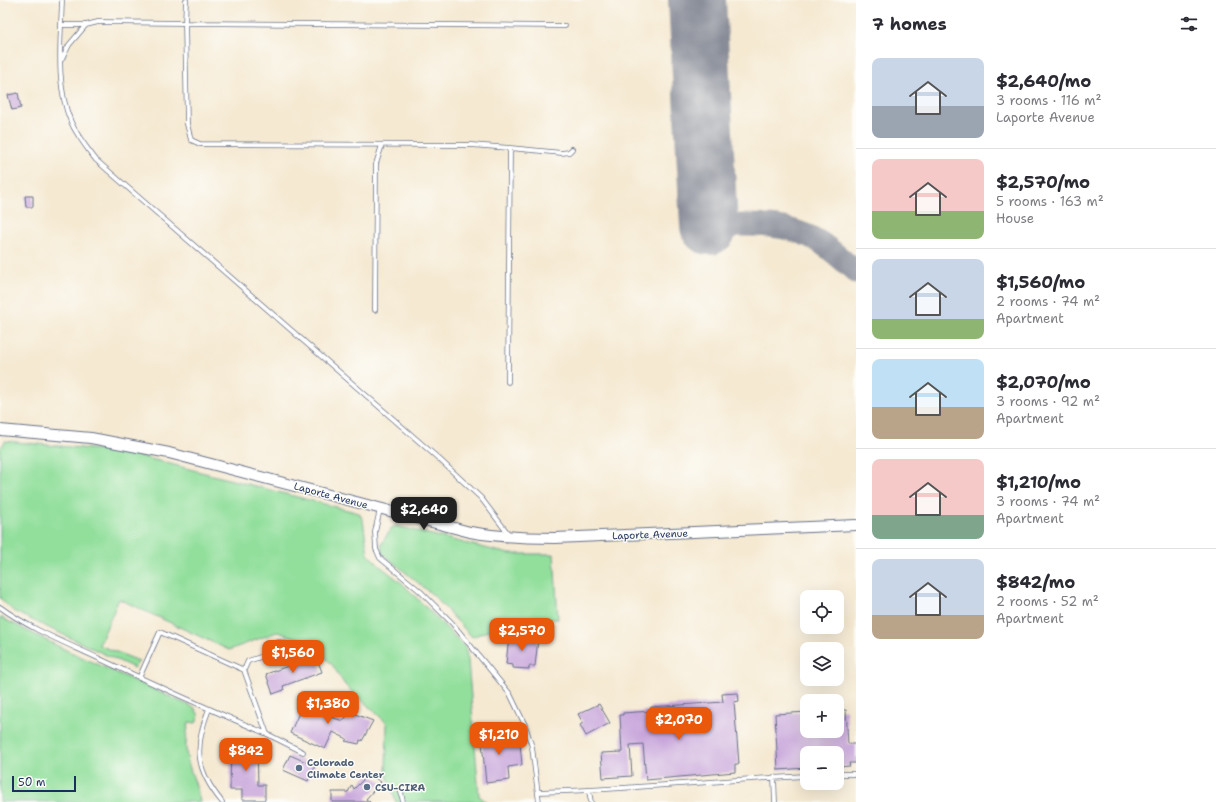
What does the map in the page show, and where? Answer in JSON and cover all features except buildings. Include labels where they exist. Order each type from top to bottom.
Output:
[{"type":"street","name":"Laporte Avenue","points":[[0,430],[68,435],[123,443],[169,452],[470,532],[512,538],[856,525]]},
{"type":"lane","points":[[62,0],[61,61],[64,96],[70,121],[78,136],[96,160],[438,458],[481,498],[512,538]]},
{"type":"lane","points":[[186,0],[187,124],[189,135],[195,142],[209,145],[471,145],[562,153],[569,152],[572,149]]},
{"type":"lane","points":[[61,25],[86,25],[98,22],[565,26]]},
{"type":"lane","points":[[61,61],[69,45],[86,25]]},
{"type":"lane","points":[[375,310],[376,164],[382,145]]},
{"type":"lane","points":[[508,382],[510,148]]},
{"type":"lane","points":[[381,508],[375,532],[376,549],[380,558],[420,591],[452,623],[510,694],[526,725],[532,747],[539,802]]},
{"type":"lane","points":[[0,607],[41,631],[139,678],[267,734],[303,752]]},
{"type":"lane","points":[[139,678],[160,632],[244,670]]},
{"type":"lane","points":[[276,643],[286,644],[290,649],[290,656],[283,662],[273,660],[270,654],[271,648],[276,643]]},
{"type":"lane","points":[[267,734],[244,670],[248,661],[270,654]]},
{"type":"lane","points":[[209,709],[198,742],[199,761],[205,778],[222,802]]},
{"type":"lane","points":[[844,774],[856,774]]},
{"type":"lane","points":[[538,792],[589,791],[800,776]]},
{"type":"lane","points":[[774,777],[775,802]]},
{"type":"lane","points":[[589,791],[591,802]]},
{"type":"lane","points":[[401,792],[403,802]]},
{"type":"green space","points":[[5,441],[124,452],[359,513],[363,520],[368,554],[380,566],[403,584],[465,647],[468,660],[479,796],[487,802],[396,802],[386,772],[387,723],[345,685],[333,666],[319,650],[304,640],[277,632],[229,650],[119,599],[99,645],[139,661],[134,668],[13,611],[0,598],[0,449]]},
{"type":"green space","points":[[396,526],[509,554],[554,554],[558,619],[510,622],[472,637],[433,595],[383,554],[381,545],[391,528]]},
{"type":"green space","points":[[0,617],[66,650],[195,708],[199,716],[196,723],[189,722],[186,746],[188,764],[200,802],[0,802]]},
{"type":"taxiway","points":[[709,226],[751,225],[779,227],[792,230],[823,244],[856,272]]},
{"type":"runway","points":[[697,0],[709,226]]},
{"type":"place","name":"Colorado Climate Center","points":[[299,768]]},
{"type":"place","name":"CSU-CIRA","points":[[367,787]]}]
